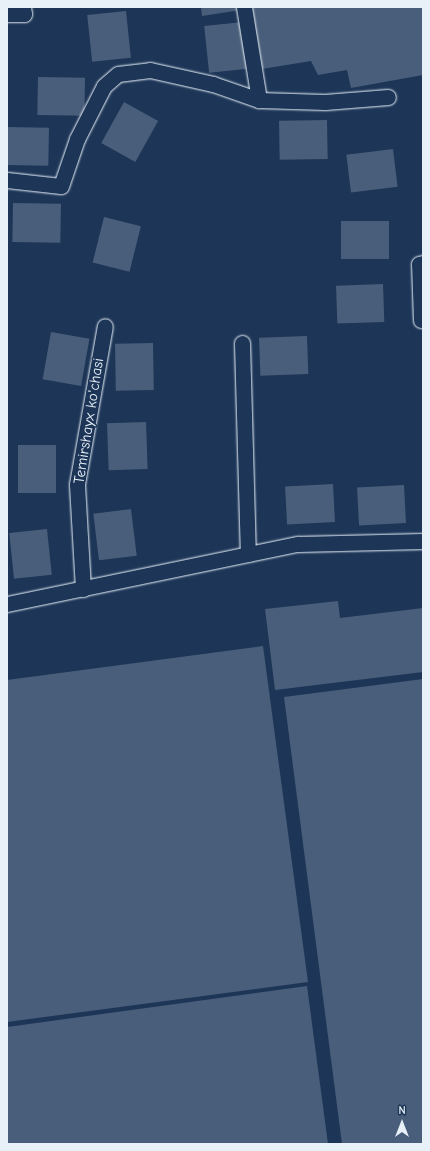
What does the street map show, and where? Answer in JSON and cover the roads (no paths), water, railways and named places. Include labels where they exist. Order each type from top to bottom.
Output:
[{"type":"street","points":[[7,14],[24,14],[23,7]]},
{"type":"street","points":[[244,7],[259,100]]},
{"type":"street","points":[[7,180],[61,186],[77,139],[104,86],[118,74],[150,70],[213,84],[259,100],[325,102],[388,96]]},
{"type":"street","points":[[421,320],[419,264],[423,264]]},
{"type":"street","name":"Temirshayx ko'chasi","points":[[83,589],[77,484],[105,326]]},
{"type":"street","points":[[242,343],[248,554]]},
{"type":"street","points":[[7,604],[298,544],[423,541]]}]
